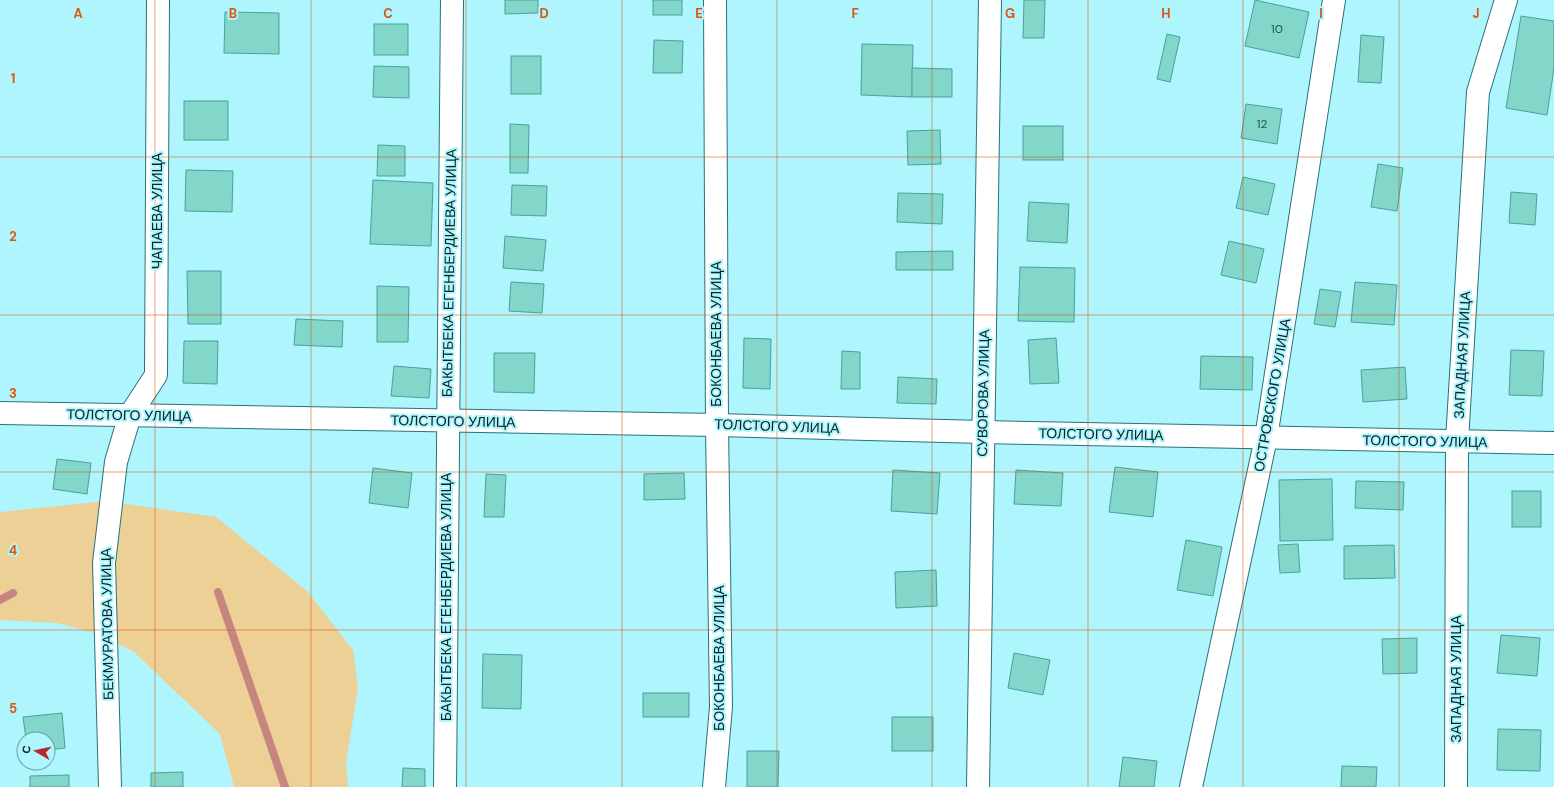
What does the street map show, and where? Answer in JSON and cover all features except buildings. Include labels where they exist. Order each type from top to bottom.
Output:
[{"type":"street","name":"ЧАПАЕВА УЛИЦА","points":[[130,415],[156,375],[158,0]]},
{"type":"street","name":"БАКЫТБЕКА ЕГЕНБЕРДИЕВА УЛИЦА","points":[[445,787],[447,421],[452,0]]},
{"type":"street","name":"БОКОНБАЕВА УЛИЦА","points":[[714,787],[721,707],[716,425],[715,0]]},
{"type":"street","name":"СУВОРОВА УЛИЦА","points":[[978,787],[990,0]]},
{"type":"street","name":"ОСТРОВСКОГО УЛИЦА","points":[[1191,787],[1266,438],[1334,0]]},
{"type":"street","name":"ЗАПАДНАЯ УЛИЦА","points":[[1456,787],[1457,441],[1478,92],[1506,0]]},
{"type":"street","name":"ТОЛСТОГО УЛИЦА","points":[[0,413],[716,425],[983,432],[1554,443]]},
{"type":"street","name":"БЕКМУРАТОВА УЛИЦА","points":[[110,787],[104,562],[116,462],[130,415]]},
{"type":"shaded area","points":[[106,501],[216,517],[307,591],[353,650],[358,688],[346,763],[348,787],[234,787],[220,734],[134,652],[99,634],[57,623],[0,620],[0,512]]},
{"type":"waterway","points":[[218,592],[285,787]]},
{"type":"waterway","points":[[0,600],[13,593]]}]
